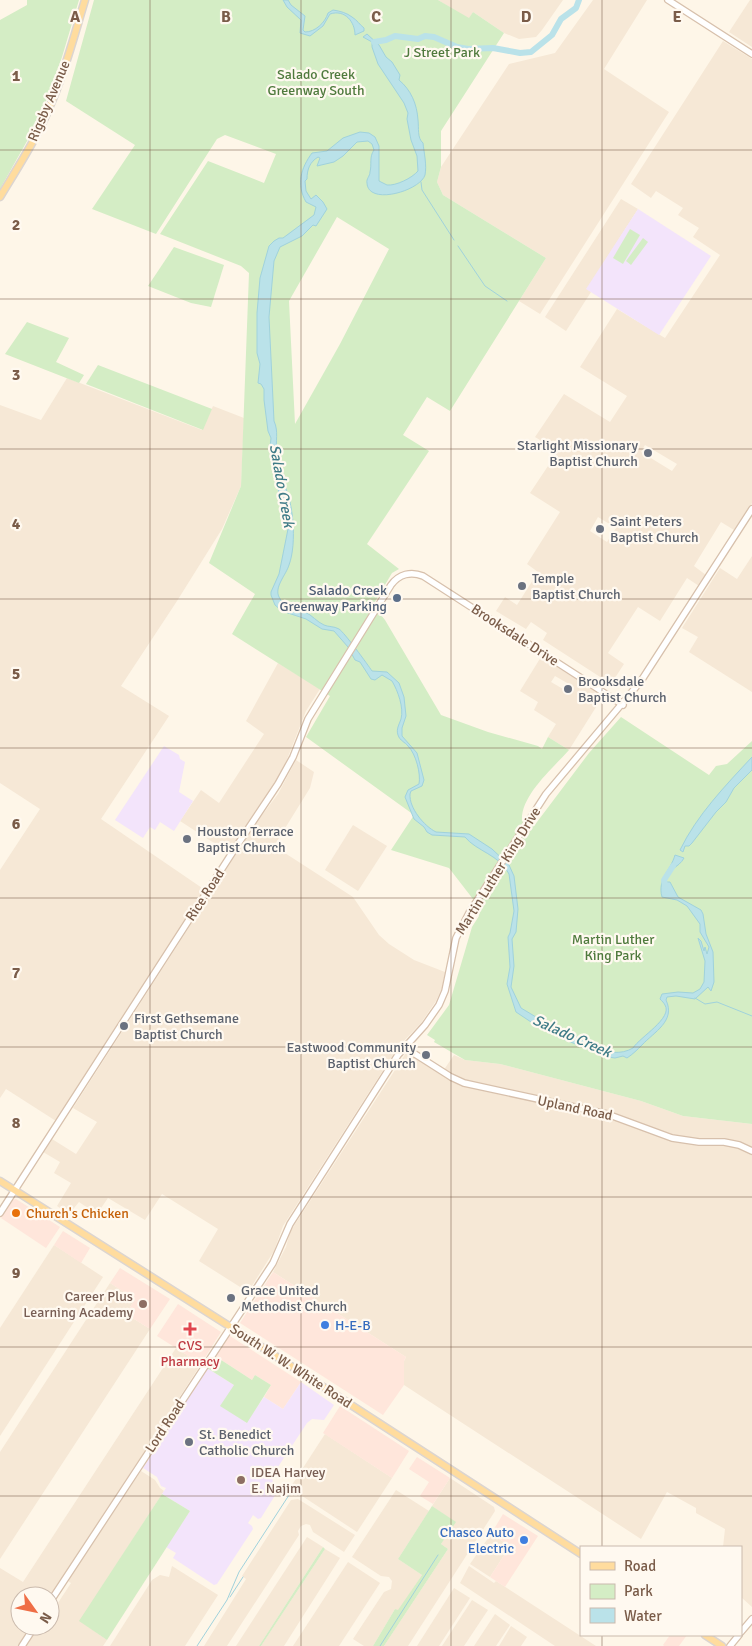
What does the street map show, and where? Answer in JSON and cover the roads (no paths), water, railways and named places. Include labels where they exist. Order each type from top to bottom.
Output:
[{"type":"main road","name":"Rigsby Avenue","points":[[0,197],[30,147],[50,107],[67,61],[85,0]]},
{"type":"main road","name":"South W. W. White Road","points":[[0,1181],[231,1327],[580,1553]]},
{"type":"main road","points":[[707,1636],[722,1646]]},
{"type":"street","points":[[668,0],[752,54]]},
{"type":"street","name":"Martin Luther King Drive","points":[[278,1250],[290,1224],[404,1047],[425,1025],[439,1005],[445,991],[456,938],[471,910],[546,794],[623,705],[641,681],[752,509]]},
{"type":"street","name":"Brooksdale Drive","points":[[404,575],[414,573],[423,576],[623,705]]},
{"type":"street","name":"Rice Road","points":[[0,1213],[278,784],[293,756],[304,724],[394,580],[404,575]]},
{"type":"street","name":"Upland Road","points":[[404,1047],[451,1078],[464,1083],[617,1117],[672,1138],[699,1142],[724,1142],[752,1150]]},
{"type":"street","name":"Lord Road","points":[[60,1587],[231,1327],[272,1263],[278,1250]]},
{"type":"street","points":[[742,1632],[752,1619]]},
{"type":"street","points":[[730,1646],[738,1636]]},
{"type":"water","points":[[283,0],[288,0],[291,5],[305,16],[303,30],[305,32],[309,32],[319,26],[325,20],[328,13],[333,10],[350,16],[364,28],[364,31],[355,35],[351,21],[345,15],[335,13],[330,14],[323,26],[310,36],[300,33],[301,20],[287,7]]},
{"type":"water","points":[[367,34],[379,45],[386,57],[392,62],[400,75],[399,80],[413,98],[419,136],[423,143],[426,163],[425,175],[421,181],[405,191],[394,194],[376,194],[370,190],[367,183],[374,150],[372,144],[368,141],[357,142],[334,162],[317,166],[320,158],[318,157],[308,169],[305,181],[306,191],[311,199],[316,195],[327,209],[316,226],[313,225],[302,236],[280,247],[274,261],[269,317],[274,421],[281,479],[289,497],[293,521],[291,556],[288,569],[279,585],[279,597],[287,606],[308,613],[324,625],[335,627],[342,631],[372,671],[387,672],[399,683],[404,697],[406,716],[402,728],[402,736],[417,753],[424,780],[422,786],[411,791],[410,794],[412,805],[422,821],[436,832],[469,834],[492,849],[509,865],[514,876],[518,909],[516,932],[512,939],[514,966],[511,987],[521,1008],[570,1037],[580,1038],[604,1051],[619,1052],[633,1048],[664,1016],[666,1010],[665,1005],[660,999],[662,994],[693,993],[700,989],[704,982],[705,961],[698,938],[704,951],[705,947],[707,954],[709,947],[700,932],[700,924],[687,906],[677,900],[662,897],[661,891],[661,885],[675,855],[684,858],[670,871],[665,882],[670,882],[678,897],[701,910],[703,914],[706,934],[713,952],[714,982],[711,991],[708,987],[695,999],[676,996],[667,997],[668,1014],[666,1020],[658,1031],[627,1058],[623,1056],[608,1057],[558,1037],[546,1027],[534,1024],[516,1012],[507,984],[510,967],[508,937],[514,911],[509,874],[500,862],[475,846],[465,837],[432,835],[414,819],[405,797],[408,790],[419,784],[419,770],[411,750],[398,735],[402,710],[392,681],[382,675],[375,680],[371,679],[360,662],[355,660],[348,647],[334,631],[322,629],[306,619],[282,611],[275,605],[271,595],[279,574],[288,529],[270,448],[271,438],[268,431],[264,389],[258,383],[260,364],[257,353],[257,313],[260,278],[269,246],[314,215],[316,207],[306,202],[301,189],[301,176],[305,164],[312,153],[327,151],[343,138],[360,132],[369,133],[375,137],[379,146],[379,181],[387,185],[399,183],[418,171],[417,156],[411,140],[407,119],[408,113],[404,103],[378,64],[372,42],[363,37]]},
{"type":"water","points":[[752,757],[752,770],[734,788],[726,802],[692,843],[689,846],[685,846],[683,852],[680,850],[703,813]]},
{"type":"waterway","points":[[374,42],[395,36],[418,39],[425,36],[434,37],[457,47],[468,49],[493,48],[520,53],[531,52],[552,35],[561,19],[576,8],[579,0]]},
{"type":"waterway","points":[[421,182],[422,190],[454,240]]},
{"type":"waterway","points":[[458,246],[485,286],[507,301]]},
{"type":"waterway","name":"Salado Creek","points":[[665,886],[664,880],[673,866]]},
{"type":"waterway","points":[[695,998],[705,1004],[717,1002],[752,1016]]},
{"type":"waterway","points":[[197,1646],[227,1600],[239,1572],[291,1492]]},
{"type":"waterway","points":[[380,1646],[438,1555]]},
{"type":"waterway","points":[[230,1597],[243,1577]]},
{"type":"place","name":"Starlight Missionary Baptist Church","points":[[648,453]]},
{"type":"place","name":"Saint Peters Baptist Church","points":[[600,529]]},
{"type":"place","name":"Temple Baptist Church","points":[[522,586]]},
{"type":"place","name":"Salado Creek Greenway Parking","points":[[397,598]]},
{"type":"place","name":"Brooksdale Baptist Church","points":[[568,689]]},
{"type":"place","name":"Houston Terrace Baptist Church","points":[[187,839]]},
{"type":"place","name":"First Gethsemane Baptist Church","points":[[124,1026]]},
{"type":"place","name":"Eastwood Community Baptist Church","points":[[426,1055]]},
{"type":"place","name":"Church's Chicken","points":[[16,1213]]},
{"type":"place","name":"Grace United Methodist Church","points":[[231,1298]]},
{"type":"place","name":"Career Plus Learning Academy","points":[[143,1304]]},
{"type":"place","name":"H-E-B","points":[[325,1325]]},
{"type":"place","name":"CVS Pharmacy","points":[[190,1329]]},
{"type":"place","name":"St. Benedict Catholic Church","points":[[189,1442]]},
{"type":"place","name":"IDEA Harvey E. Najim","points":[[241,1480]]},
{"type":"place","name":"Chasco Auto Electric","points":[[524,1540]]},
{"type":"park label","name":"J Street Park","points":[[442,52]]},
{"type":"park label","name":"Salado Creek Greenway South","points":[[316,82]]},
{"type":"park label","name":"Martin Luther King Park","points":[[613,948]]}]
